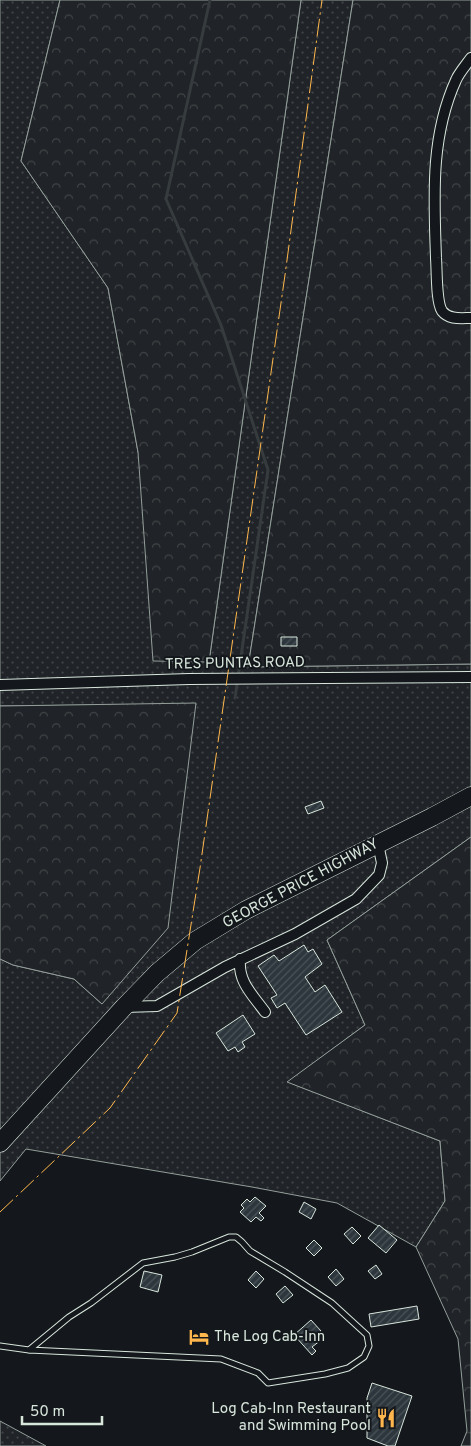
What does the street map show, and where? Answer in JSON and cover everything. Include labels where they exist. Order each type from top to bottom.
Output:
[{"type":"highway","name":"GEORGE PRICE HIGHWAY","points":[[0,1143],[124,1007],[157,973],[195,942],[246,910],[471,796]]},
{"type":"street","points":[[471,58],[456,79],[440,130],[435,159],[434,200],[438,292],[442,311],[450,317],[471,318]]},
{"type":"street","name":"TRES PUNTAS ROAD","points":[[0,686],[188,679],[471,677]]},
{"type":"street","points":[[124,1007],[158,1006],[224,967],[296,934],[356,899],[379,875],[382,863],[378,844]]},
{"type":"street","points":[[240,959],[243,982],[265,1012]]},
{"type":"lane","points":[[0,1346],[29,1350],[221,1359],[258,1373],[268,1383],[325,1374],[348,1368],[364,1357],[370,1346],[367,1335],[332,1303],[250,1251],[236,1237],[229,1237],[176,1257],[143,1263],[99,1298],[68,1317],[29,1350]]},
{"type":"green space","points":[[0,0],[60,0],[21,161],[108,288],[138,452],[209,662],[301,0],[353,0],[248,667],[471,664],[471,837],[327,940],[365,1025],[288,1082],[440,1141],[445,1201],[416,1247],[337,1203],[26,1149],[0,1181],[0,959],[13,965],[74,979],[102,1004],[196,704],[0,706]]},
{"type":"green space","points":[[60,0],[301,0],[209,662],[153,661],[138,452],[108,288],[21,161]]},
{"type":"green space","points":[[353,0],[471,0],[471,664],[248,667]]},
{"type":"green space","points":[[196,703],[168,928],[102,1004],[74,979],[13,965],[0,959],[0,706]]},
{"type":"green space","points":[[471,837],[471,1446],[461,1446],[467,1431],[458,1339],[416,1247],[445,1201],[440,1141],[287,1082],[365,1025],[327,940]]},
{"type":"green space","points":[[0,1421],[46,1446],[0,1446]]},
{"type":"building","points":[[281,637],[297,637],[297,646],[281,646]]},
{"type":"building","points":[[321,801],[324,808],[308,814],[305,807]]},
{"type":"building","points":[[304,945],[308,952],[313,949],[322,964],[305,977],[315,992],[325,985],[342,1012],[306,1035],[285,1003],[277,1008],[271,998],[277,995],[258,966],[274,955],[279,961]]},
{"type":"building","points":[[243,1015],[255,1034],[242,1042],[245,1047],[238,1052],[235,1047],[228,1051],[216,1033]]},
{"type":"building","points":[[255,1197],[266,1206],[259,1213],[264,1218],[261,1221],[256,1217],[251,1222],[240,1212],[244,1208],[241,1205],[247,1199],[250,1202]]},
{"type":"building","points":[[304,1202],[316,1209],[311,1219],[299,1212]]},
{"type":"building","points":[[379,1225],[397,1240],[386,1253],[368,1238]]},
{"type":"building","points":[[352,1227],[361,1236],[353,1244],[344,1234]]},
{"type":"building","points":[[314,1240],[322,1248],[314,1256],[306,1248]]},
{"type":"building","points":[[376,1265],[382,1274],[375,1279],[368,1271]]},
{"type":"building","points":[[336,1269],[344,1279],[336,1286],[328,1277]]},
{"type":"building","points":[[144,1271],[162,1275],[158,1292],[140,1287]]},
{"type":"building","points":[[256,1271],[264,1279],[256,1288],[248,1280]]},
{"type":"building","points":[[285,1286],[293,1295],[283,1303],[276,1294]]},
{"type":"building","points":[[417,1306],[419,1319],[371,1327],[369,1314]]},
{"type":"building","points":[[311,1320],[321,1331],[317,1335],[321,1340],[312,1347],[316,1351],[312,1355],[294,1335]]},
{"type":"building","name":"Log Cab-Inn Restaurant and Swimming Pool","points":[[372,1383],[412,1396],[395,1446],[388,1446],[367,1438],[367,1398]]},
{"type":"waterway","points":[[210,0],[166,199],[221,325],[268,470],[235,698]]},
{"type":"power","points":[[0,1212],[110,1108],[177,1013],[200,868],[285,275],[322,0]]},
{"type":"place","name":"The Log Cab-Inn","points":[[199,1337]]},
{"type":"place","name":"Log Cab-Inn Restaurant and Swimming Pool","points":[[386,1418]]}]
